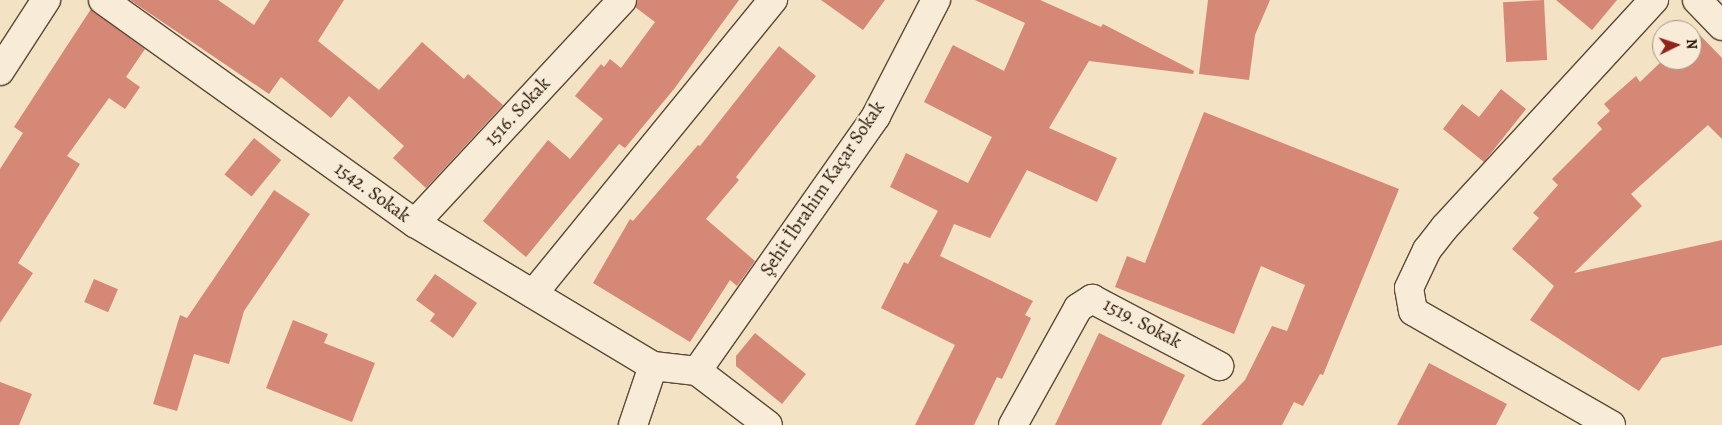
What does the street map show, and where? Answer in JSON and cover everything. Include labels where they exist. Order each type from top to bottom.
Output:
[{"type":"street","points":[[0,71],[46,0]]},
{"type":"street","name":"1542. Sokak","points":[[103,0],[414,223],[653,366]]},
{"type":"street","name":"1516. Sokak","points":[[414,223],[622,0]]},
{"type":"street","points":[[533,294],[772,0]]},
{"type":"street","name":"Şehit İbrahim Kaçar Sokak","points":[[697,371],[876,116],[936,0]]},
{"type":"street","points":[[1611,425],[1413,311],[1409,288],[1427,250],[1445,227],[1654,0]]},
{"type":"street","points":[[1697,0],[1722,26]]},
{"type":"street","name":"1519. Sokak","points":[[1012,425],[1078,308],[1092,298],[1219,366]]},
{"type":"street","points":[[632,425],[653,366],[697,371],[768,425]]},
{"type":"building","points":[[130,0],[218,0],[254,25],[270,0],[344,0],[318,41],[379,90],[422,42],[464,79],[468,74],[503,105],[426,188],[393,158],[404,146],[349,96],[331,118],[281,77],[269,94]]},
{"type":"building","points":[[637,0],[739,0],[674,89],[625,148],[619,144],[526,257],[483,221],[548,140],[570,159],[603,119],[575,96],[601,64],[604,67],[610,59],[621,68],[655,22],[635,7]]},
{"type":"building","points":[[821,0],[885,0],[863,30]]},
{"type":"building","points":[[975,0],[1040,0],[1101,27],[1103,24],[1194,71],[1193,74],[1089,61],[1049,128],[1117,158],[1097,202],[1027,170],[990,238],[954,224],[940,256],[1033,301],[1025,315],[1031,318],[1002,379],[997,377],[974,425],[915,425],[955,345],[881,308],[904,262],[908,264],[938,211],[890,187],[906,153],[968,183],[992,137],[924,102],[953,45],[1004,71],[1025,23]]},
{"type":"building","points":[[1208,0],[1270,0],[1255,35],[1249,80],[1199,74]]},
{"type":"building","points":[[1544,0],[1547,60],[1506,62],[1503,2]]},
{"type":"building","points":[[1556,0],[1617,0],[1592,30]]},
{"type":"building","points":[[91,9],[145,49],[126,77],[140,87],[125,109],[109,98],[67,156],[80,164],[18,263],[33,273],[0,323],[0,169],[23,133],[14,127]]},
{"type":"building","points":[[1702,37],[1722,58],[1722,139],[1708,125],[1631,194],[1642,206],[1574,273],[1722,240],[1722,345],[1662,358],[1639,391],[1530,320],[1554,286],[1512,249],[1539,218],[1533,213],[1558,185],[1552,179],[1602,129],[1597,123],[1610,111],[1604,104],[1636,76],[1640,82],[1653,70],[1702,70]]},
{"type":"building","points":[[779,46],[816,76],[736,177],[739,180],[706,219],[755,261],[737,286],[730,280],[690,342],[593,283],[630,219],[633,221],[698,145],[700,146]]},
{"type":"building","points":[[1501,89],[1526,109],[1484,162],[1443,129],[1462,104],[1479,117]]},
{"type":"building","points":[[1204,112],[1399,189],[1323,375],[1320,374],[1303,406],[1294,402],[1282,425],[1201,425],[1245,380],[1272,326],[1287,331],[1305,285],[1261,266],[1234,334],[1115,287],[1127,256],[1145,263]]},
{"type":"building","points":[[254,138],[281,160],[252,197],[224,175]]},
{"type":"building","points":[[274,190],[310,214],[244,311],[229,364],[194,354],[177,411],[153,404],[180,315],[187,318]]},
{"type":"building","points":[[435,274],[477,303],[453,338],[430,321],[435,314],[416,300]]},
{"type":"building","points":[[94,279],[118,289],[108,312],[84,302]]},
{"type":"building","points":[[293,320],[328,334],[324,343],[375,363],[352,422],[266,388]]},
{"type":"building","points":[[755,333],[806,374],[782,404],[736,366],[736,356]]},
{"type":"building","points":[[1099,333],[1185,375],[1161,425],[1055,425]]},
{"type":"building","points":[[1429,363],[1507,404],[1496,425],[1397,425]]},
{"type":"building","points":[[0,382],[32,394],[19,425],[0,425]]}]
